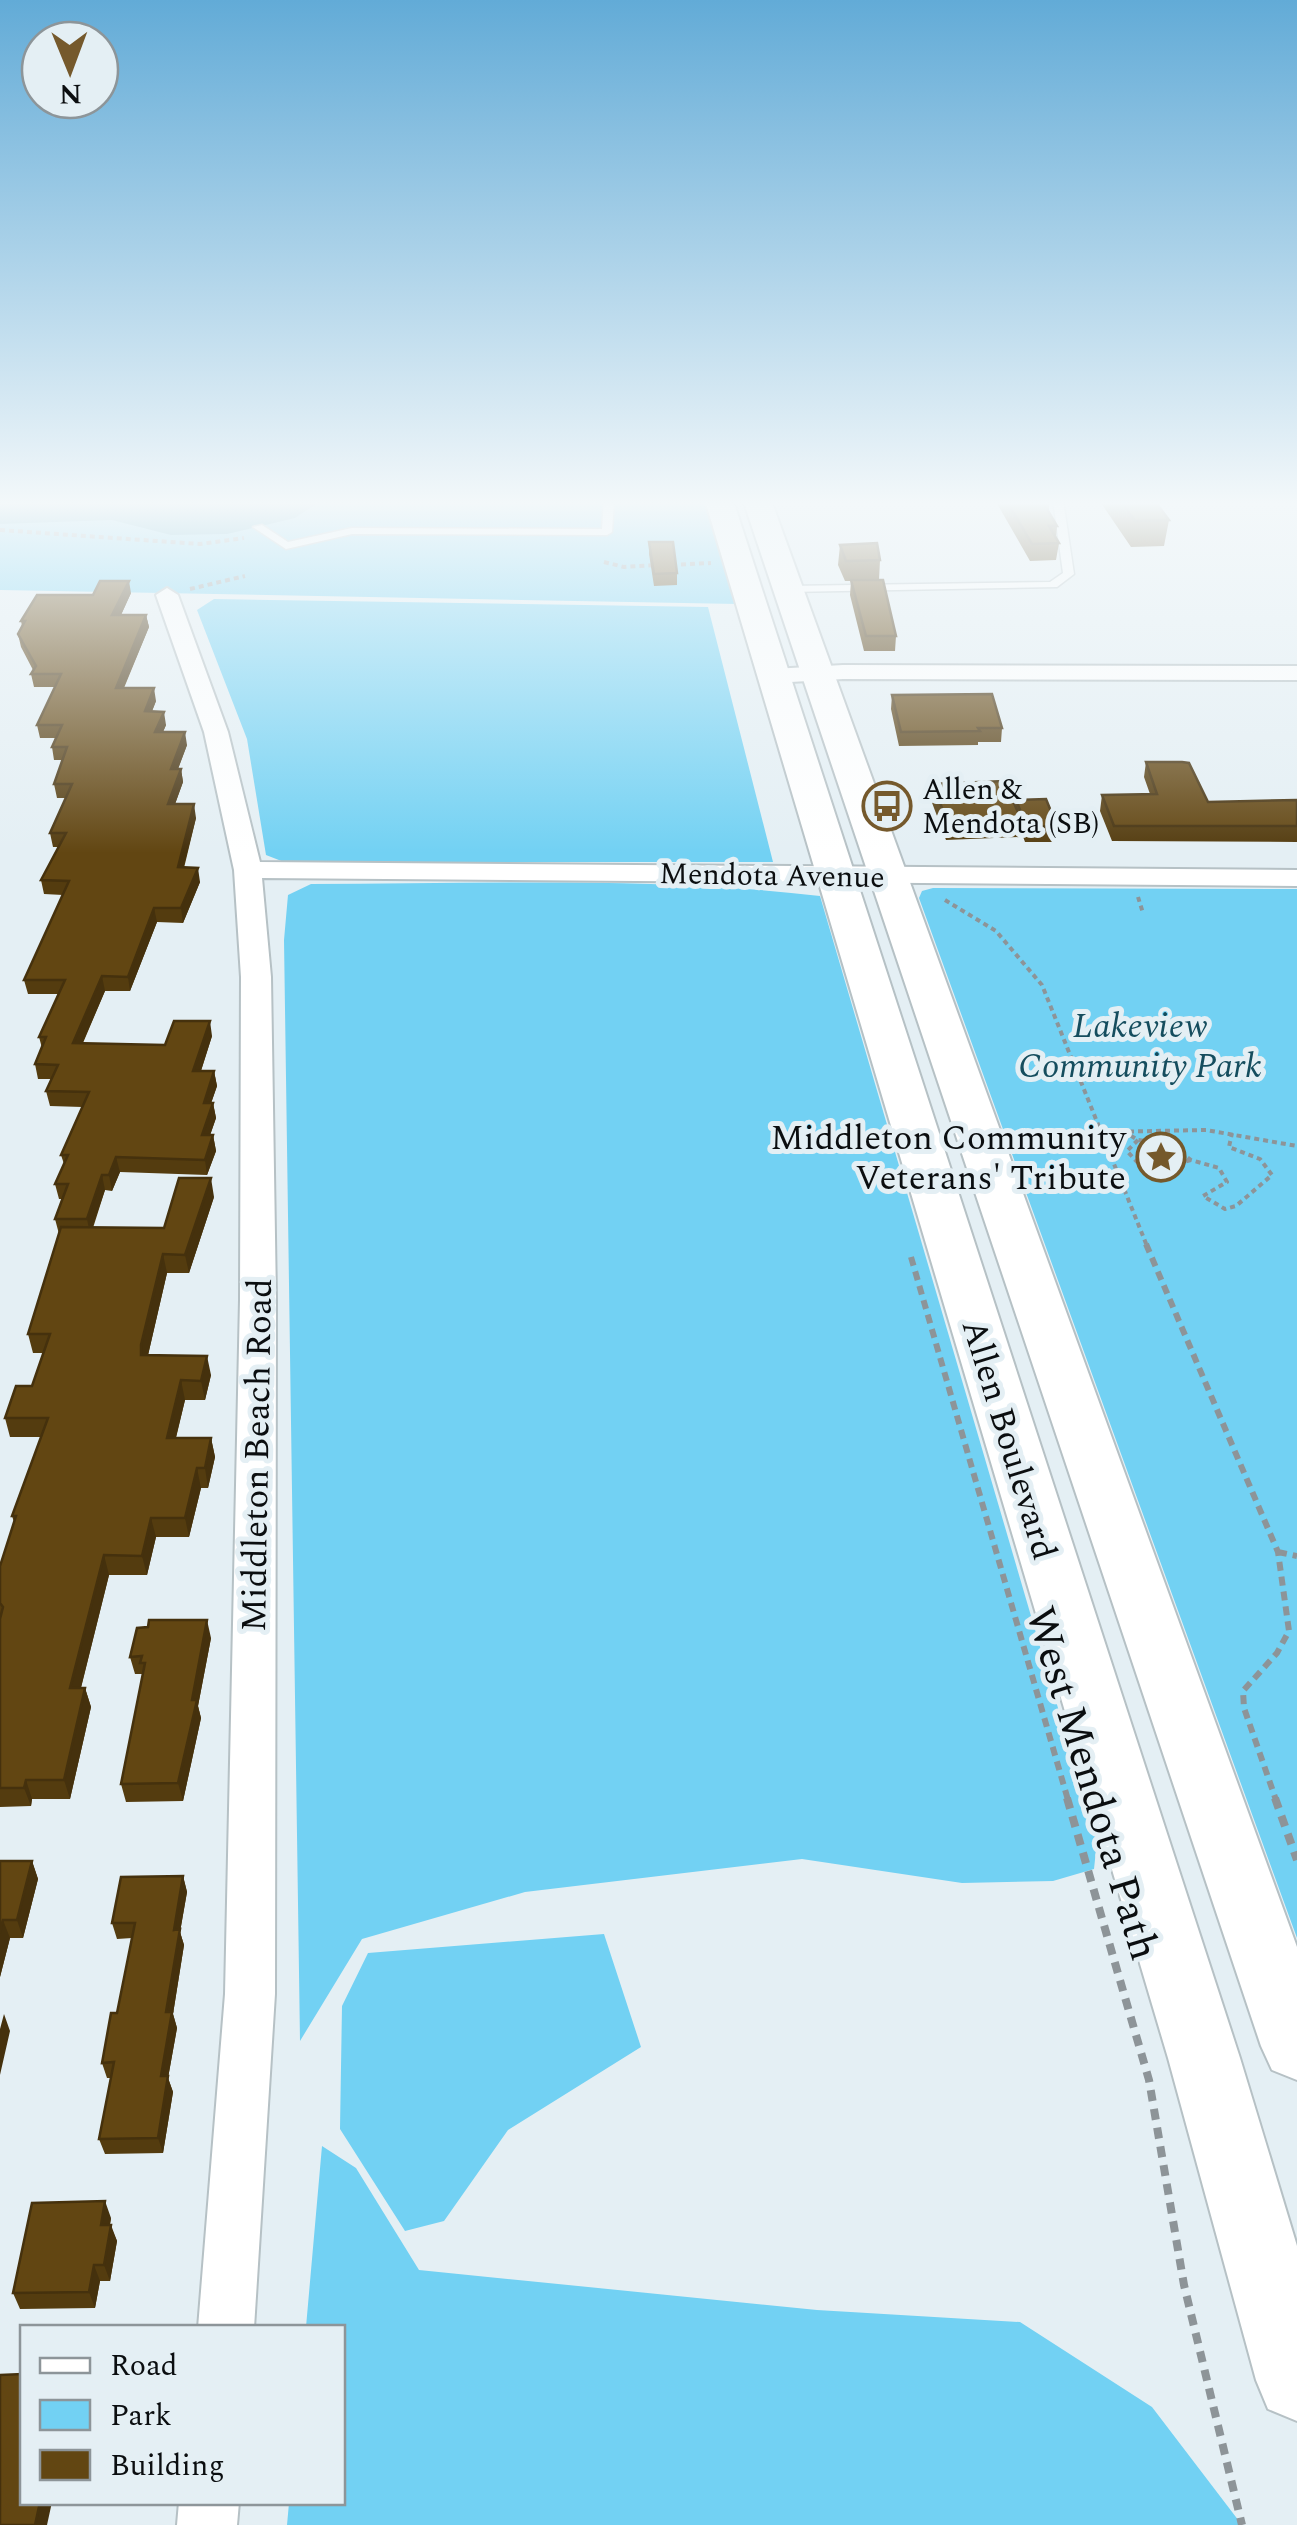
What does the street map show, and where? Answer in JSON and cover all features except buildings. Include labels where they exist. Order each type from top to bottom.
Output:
[{"type":"main road","name":"Allen Boulevard","points":[[755,618],[775,681],[864,877],[1297,2046]]},
{"type":"main road","name":"Allen Boulevard","points":[[798,618],[820,679],[864,877],[1297,2380]]},
{"type":"street","name":"Middleton Beach Road","points":[[175,618],[216,732],[248,870],[256,978],[258,1300],[250,1994],[226,2325]]},
{"type":"street","points":[[775,681],[1297,673]]},
{"type":"street","points":[[820,679],[1297,686]]},
{"type":"street","name":"Mendota Avenue","points":[[248,870],[1297,878]]},
{"type":"path","points":[[931,894],[996,931],[1042,985],[1278,1552],[1289,1631],[1277,1654],[1243,1692],[1244,1708],[1297,1860]]},
{"type":"path","points":[[1137,894],[1143,913]]},
{"type":"path","points":[[1123,1131],[1138,1140],[1170,1144],[1192,1160]]},
{"type":"path","points":[[1101,1132],[1232,1133],[1297,1146]]},
{"type":"path","points":[[1138,1140],[1128,1148],[1128,1156],[1145,1167],[1192,1160],[1212,1164],[1222,1173],[1224,1185],[1207,1190],[1203,1196],[1211,1203],[1229,1208],[1246,1203],[1272,1174],[1266,1162],[1257,1156],[1229,1147],[1232,1133]]},
{"type":"path","name":"West Mendota Path","points":[[906,1240],[1148,2080],[1184,2285],[1242,2525]]},
{"type":"path","points":[[1278,1552],[1297,1556]]},
{"type":"green space","points":[[200,618],[711,618],[773,862],[284,862],[266,855],[247,739]]},
{"type":"green space","points":[[630,883],[820,896],[1097,1841],[1094,1869],[1053,1881],[962,1883],[802,1859],[525,1892],[362,1939],[300,2041],[284,940],[288,895],[311,884]]},
{"type":"green space","name":"Lakeview Community Park","points":[[1297,889],[1297,1938],[919,898],[922,891]]},
{"type":"green space","points":[[604,1934],[641,2047],[508,2130],[444,2221],[405,2231],[340,2129],[342,2006],[368,1953]]},
{"type":"green space","points":[[322,2146],[356,2168],[419,2270],[817,2310],[1020,2322],[1152,2407],[1242,2525],[287,2525],[289,2505],[345,2505],[345,2325],[306,2325]]},
{"type":"place","name":"Allen & Mendota (SB)","points":[[887,806]]},
{"type":"place","name":"Middleton Community Veterans' Tribute","points":[[1161,1157]]}]
